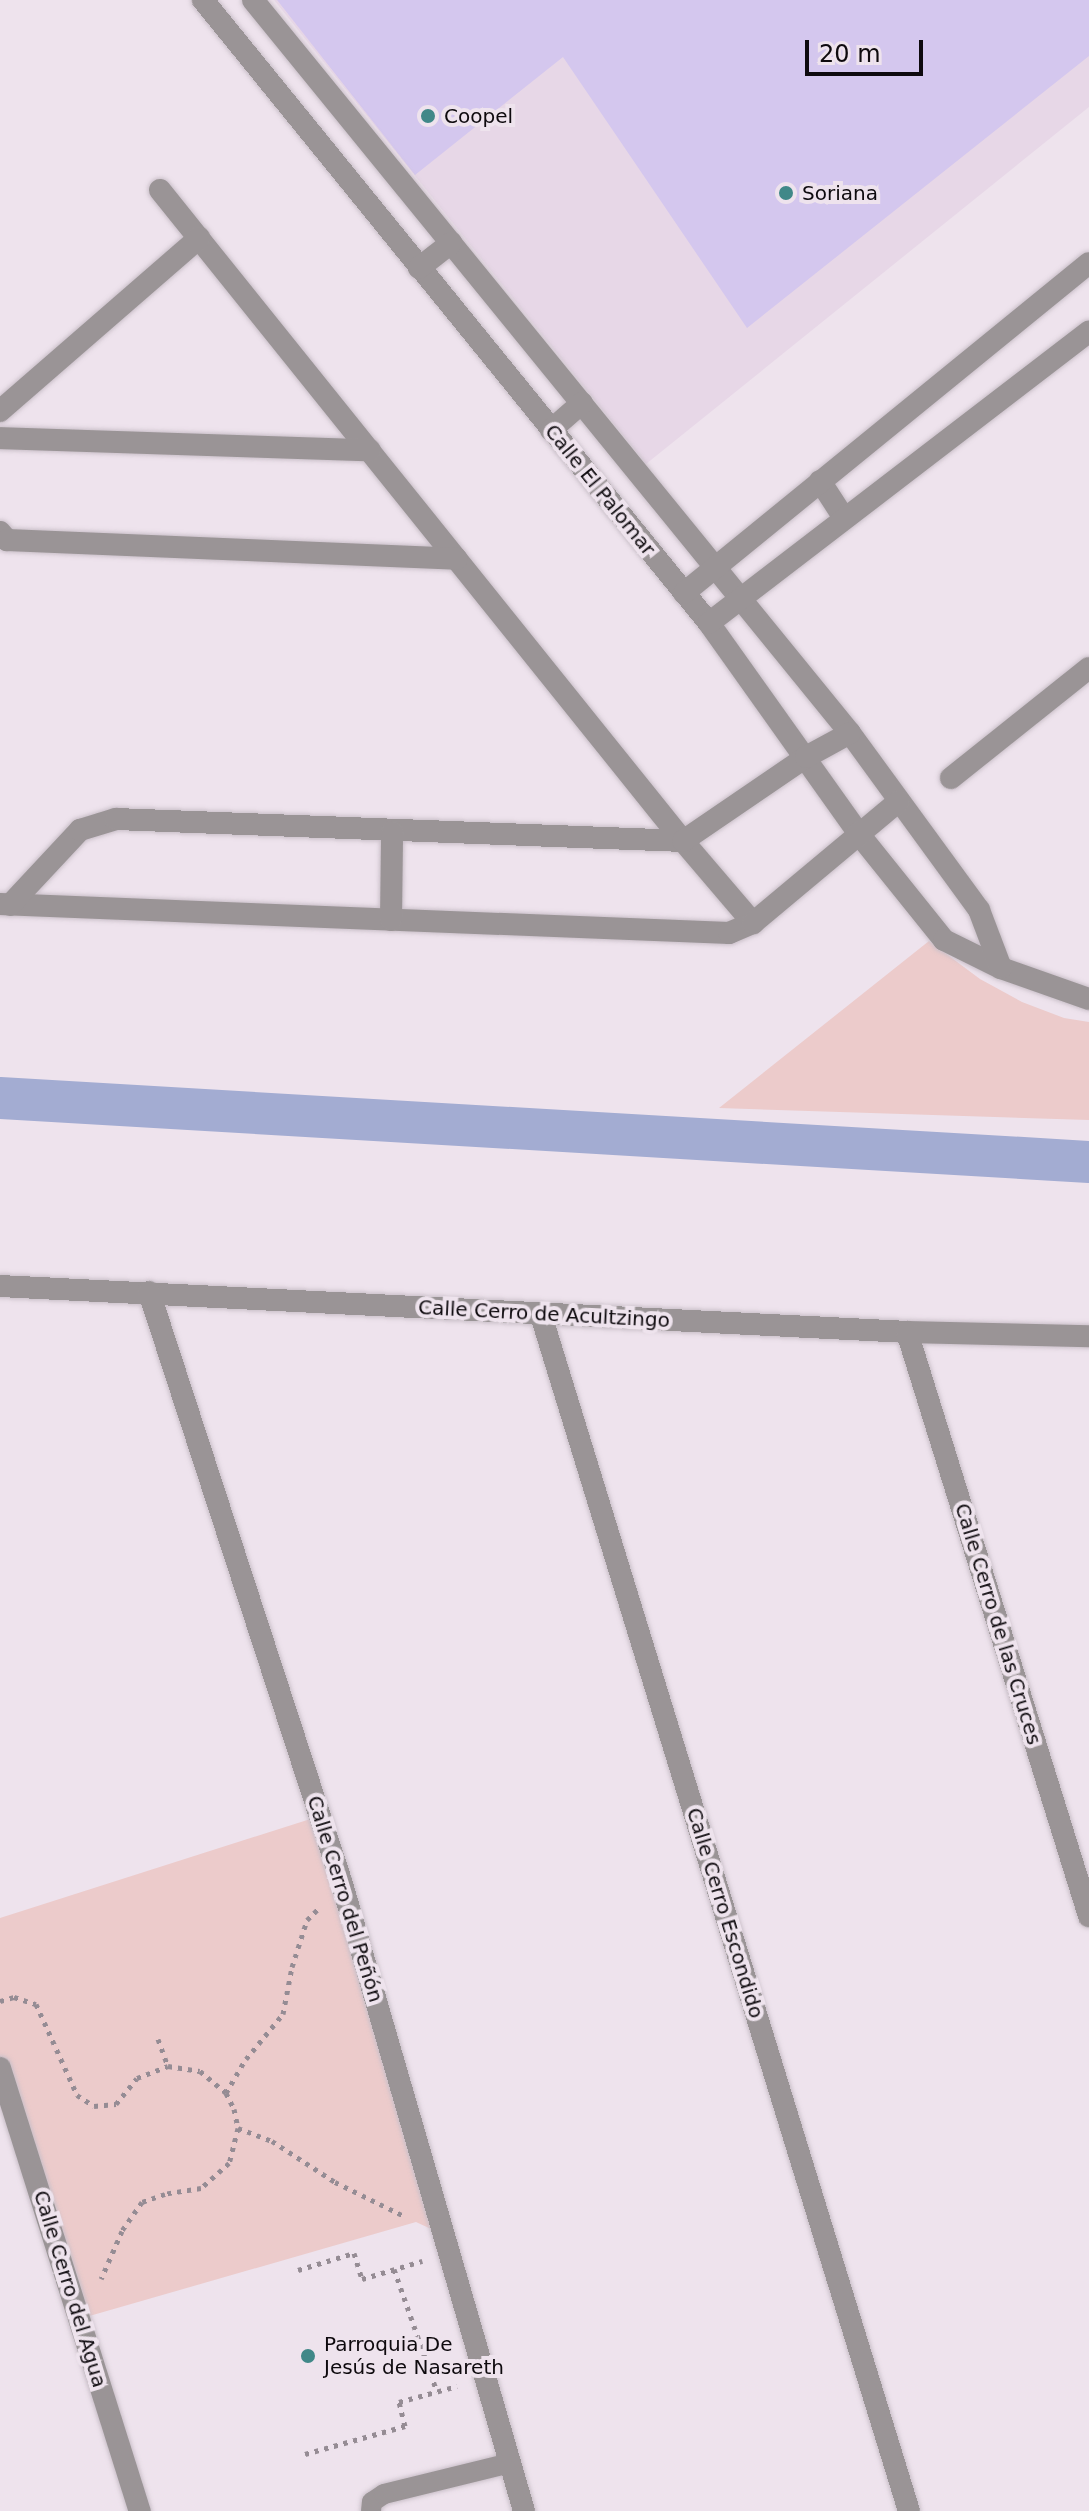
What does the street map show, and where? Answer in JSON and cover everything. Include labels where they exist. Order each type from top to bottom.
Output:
[{"type":"street","name":"Calle El Palomar","points":[[203,0],[709,623],[858,833],[944,940],[1001,968],[1089,999]]},
{"type":"street","name":"Calle El Palomar","points":[[253,0],[850,733],[979,910],[1001,968]]},
{"type":"street","points":[[160,190],[683,841],[753,923]]},
{"type":"street","points":[[0,411],[199,238]]},
{"type":"street","points":[[419,268],[451,243]]},
{"type":"street","points":[[684,593],[1089,263]]},
{"type":"street","points":[[709,623],[1089,331]]},
{"type":"street","points":[[551,430],[582,403]]},
{"type":"street","points":[[0,438],[370,450]]},
{"type":"street","points":[[820,481],[844,518]]},
{"type":"street","points":[[2,539],[457,559]]},
{"type":"street","points":[[951,778],[1089,668]]},
{"type":"street","points":[[5,904],[80,830],[116,819],[683,841],[806,757],[850,733]]},
{"type":"street","points":[[5,904],[729,933],[753,923],[899,801]]},
{"type":"street","points":[[391,920],[392,832]]},
{"type":"street","name":"Calle Cerro de Acultzingo","points":[[0,1286],[907,1332],[1089,1336]]},
{"type":"street","name":"Calle Cerro del Peñón","points":[[149,1292],[342,1884],[524,2511]]},
{"type":"street","name":"Calle Cerro Escondido","points":[[541,1315],[909,2511]]},
{"type":"street","name":"Calle Cerro de las Cruces","points":[[907,1332],[1089,1916]]},
{"type":"street","name":"Calle Cerro del Agua","points":[[0,2068],[140,2511]]},
{"type":"lane","points":[[371,2511],[372,2502],[384,2494],[510,2463]]},
{"type":"path","points":[[226,2093],[246,2059],[283,2014],[292,1967],[307,1920],[342,1884]]},
{"type":"path","points":[[0,2001],[14,1997],[36,2004],[77,2095],[94,2106],[116,2104],[137,2078],[168,2066],[200,2071],[226,2093],[238,2128],[229,2163],[201,2188],[165,2194],[142,2202],[122,2231],[79,2319]]},
{"type":"path","points":[[158,2039],[168,2066]]},
{"type":"path","points":[[238,2128],[272,2141],[335,2182],[444,2235]]},
{"type":"path","points":[[298,2270],[354,2253],[362,2279],[394,2269],[437,2392],[399,2402],[405,2426],[305,2454]]},
{"type":"shaded area","points":[[274,0],[1089,0],[1089,107],[646,464]]},
{"type":"shaded area","points":[[929,941],[980,979],[1022,1002],[1064,1018],[1089,1022],[1089,1120],[719,1108]]},
{"type":"shaded area","points":[[323,1815],[444,2235],[416,2222],[79,2319],[0,2068],[0,1918]]},
{"type":"building","name":"Soriana","points":[[277,0],[1089,0],[1089,56],[747,328],[563,57],[415,175]]},
{"type":"waterway","points":[[0,1098],[1089,1162]]},
{"type":"place","name":"Coopel","points":[[428,116]]},
{"type":"place","name":"Soriana","points":[[786,193]]},
{"type":"place","name":"Parroquia De Jesús de Nasareth","points":[[308,2356]]}]
